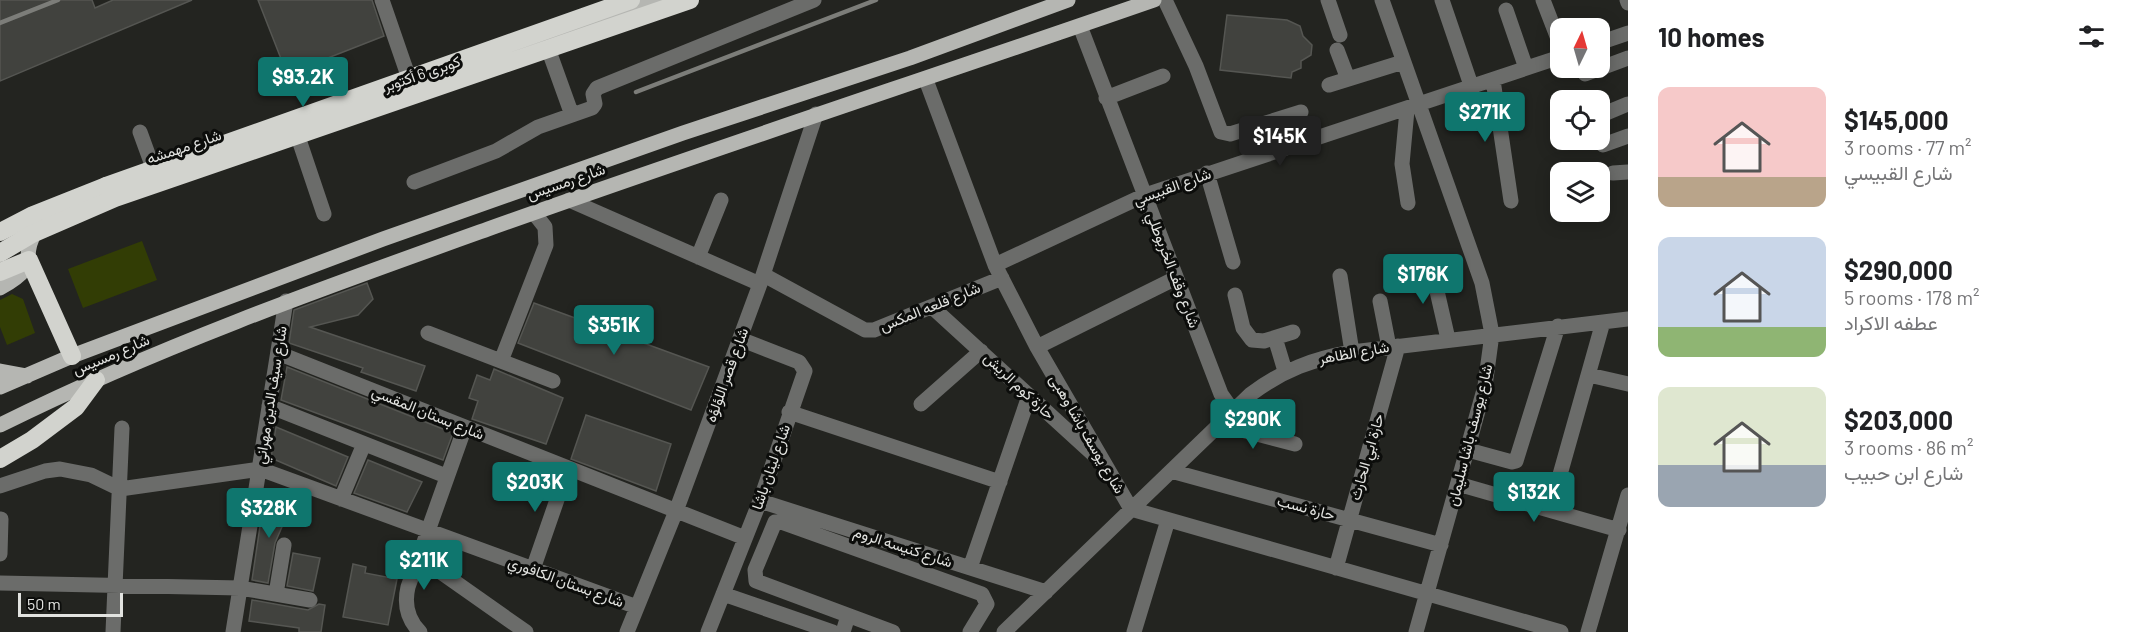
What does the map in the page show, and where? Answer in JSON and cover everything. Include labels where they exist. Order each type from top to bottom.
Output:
[{"type":"highway","name":"كوبرى 6 أكتوبر","points":[[0,232],[33,215],[106,186],[632,0]]},
{"type":"highway","name":"كوبرى 6 أكتوبر","points":[[0,253],[32,234],[115,198],[690,0]]},
{"type":"highway","points":[[0,272],[29,260],[72,356]]},
{"type":"highway","points":[[0,459],[32,440],[76,407],[96,380]]},
{"type":"main road","name":"شارع مهمشه","points":[[0,288],[24,274],[29,260],[33,234],[50,217],[160,175],[657,0]]},
{"type":"main road","name":"شارع رمسيس","points":[[0,387],[72,356],[382,239],[683,132],[910,58],[1068,0]]},
{"type":"main road","name":"شارع رمسيس","points":[[0,425],[96,380],[286,301],[816,114],[926,80],[1155,0]]},
{"type":"main road","points":[[0,371],[27,376]]},
{"type":"street","points":[[382,0],[412,87]]},
{"type":"street","points":[[414,183],[496,151],[531,129],[594,107],[593,94],[597,88],[814,0]]},
{"type":"street","points":[[1165,0],[1196,66],[1221,132],[1230,134],[1300,112]]},
{"type":"street","points":[[1328,0],[1348,79]]},
{"type":"street","name":"شارع يوسف باشا سليمان","points":[[1382,0],[1403,62],[1412,108],[1482,283],[1492,334],[1488,372],[1416,632]]},
{"type":"street","points":[[1442,0],[1472,88]]},
{"type":"street","points":[[1543,0],[1550,18]]},
{"type":"street","points":[[1506,10],[1526,68]]},
{"type":"street","name":"شارع وقف الخربوطلي","points":[[1080,26],[1221,394],[1233,411]]},
{"type":"street","points":[[1610,39],[1628,33]]},
{"type":"street","points":[[545,40],[572,115]]},
{"type":"street","points":[[1610,65],[1628,58]]},
{"type":"street","name":"شارع القبيسي","points":[[999,271],[1145,195],[1550,60]]},
{"type":"street","points":[[1329,85],[1403,62]]},
{"type":"street","points":[[1106,98],[1163,76]]},
{"type":"street","name":"شارع يوسف باشا وهبى","points":[[926,80],[999,271],[1037,347],[1131,509],[1561,632]]},
{"type":"street","points":[[1492,80],[1511,201]]},
{"type":"street","points":[[1610,111],[1628,104]]},
{"type":"street","points":[[1408,203],[1402,164],[1412,108]]},
{"type":"street","name":"شارع قصر اللؤلؤه","points":[[627,632],[676,511],[762,280],[816,114]]},
{"type":"street","points":[[295,128],[324,214]]},
{"type":"street","points":[[145,130],[160,175]]},
{"type":"street","points":[[1610,142],[1628,136]]},
{"type":"street","points":[[1207,173],[1233,262]]},
{"type":"street","name":"شارع قلعه المكس","points":[[569,200],[698,257],[762,280],[865,330],[874,330],[932,307],[999,271]]},
{"type":"street","points":[[698,257],[721,200]]},
{"type":"street","points":[[501,361],[546,244],[545,227],[534,213]]},
{"type":"street","points":[[1431,264],[1448,339]]},
{"type":"street","points":[[1340,276],[1352,352]]},
{"type":"street","points":[[1037,347],[1176,278]]},
{"type":"street","points":[[1235,296],[1246,335],[1257,342],[1293,332]]},
{"type":"street","name":"شارع سيف الدين مهراني","points":[[233,632],[286,301]]},
{"type":"street","points":[[1380,301],[1393,347]]},
{"type":"street","name":"حارة كوم الريش","points":[[932,307],[1106,466]]},
{"type":"street","name":"شارع الظاهر","points":[[1004,632],[1251,394],[1285,371],[1316,359],[1352,352],[1628,319]]},
{"type":"street","points":[[1550,510],[1603,322]]},
{"type":"street","points":[[1468,450],[1516,461],[1558,326]]},
{"type":"street","points":[[428,333],[553,381]]},
{"type":"street","points":[[1275,338],[1285,371]]},
{"type":"street","name":"شارع لينان باشا","points":[[708,632],[760,501],[805,368],[799,362],[740,339]]},
{"type":"street","name":"حارة ابي الحارث","points":[[1336,568],[1393,347]]},
{"type":"street","points":[[921,404],[981,351]]},
{"type":"street","name":"شارع بستان المقسي","points":[[278,353],[745,538]]},
{"type":"street","points":[[1589,375],[1628,384]]},
{"type":"street","points":[[970,568],[1029,396]]},
{"type":"street","points":[[269,406],[446,477]]},
{"type":"street","points":[[789,412],[1000,482]]},
{"type":"street","points":[[1220,424],[1295,444]]},
{"type":"street","points":[[420,632],[409,618],[406,597],[426,530],[465,427]]},
{"type":"street","points":[[113,632],[122,428]]},
{"type":"street","points":[[341,499],[364,444]]},
{"type":"street","points":[[533,569],[568,468]]},
{"type":"street","points":[[0,486],[34,474],[60,470],[91,475],[120,489],[260,469]]},
{"type":"street","name":"شارع بستان الكافوري","points":[[260,469],[637,607]]},
{"type":"street","name":"حارة نسب","points":[[1171,471],[1441,545]]},
{"type":"street","points":[[1458,484],[1550,510],[1621,540]]},
{"type":"street","points":[[1588,632],[1621,540],[1628,495]]},
{"type":"street","name":"شارع كنيسه الروم","points":[[760,501],[1046,592]]},
{"type":"street","points":[[0,554],[1,519]]},
{"type":"street","points":[[1134,632],[1168,520]]},
{"type":"street","points":[[893,632],[756,580],[755,570],[775,522],[781,522],[982,594],[987,604],[970,632]]},
{"type":"street","points":[[276,594],[284,545]]},
{"type":"street","points":[[418,556],[526,632]]},
{"type":"street","points":[[0,584],[240,588],[310,600]]},
{"type":"street","points":[[723,594],[832,632]]},
{"type":"street","points":[[843,632],[848,616]]},
{"type":"green space","points":[[142,241],[157,280],[83,308],[68,269]]},
{"type":"green space","points":[[12,294],[23,299],[35,333],[7,345],[0,327],[0,300]]},
{"type":"building","points":[[0,0],[92,0],[95,8],[113,0],[192,0],[0,81]]},
{"type":"building","points":[[258,0],[372,0],[384,36],[287,74]]},
{"type":"building","points":[[1227,15],[1287,20],[1300,26],[1303,36],[1312,45],[1311,55],[1301,61],[1301,68],[1292,72],[1291,78],[1220,70]]},
{"type":"building","points":[[367,283],[373,299],[358,315],[310,327],[425,366],[416,391],[361,372],[363,368],[289,343],[294,310]]},
{"type":"building","points":[[534,303],[709,367],[691,410],[518,343]]},
{"type":"building","points":[[287,367],[453,433],[443,460],[281,400]]},
{"type":"building","points":[[494,369],[563,398],[546,444],[472,419],[478,401],[469,398],[477,375],[490,380]]},
{"type":"building","points":[[586,415],[671,444],[656,491],[571,459]]},
{"type":"building","points":[[276,427],[348,457],[336,486],[271,458]]},
{"type":"building","points":[[368,460],[422,482],[407,512],[354,493]]},
{"type":"building","points":[[277,501],[291,506],[275,543],[268,583],[252,580],[263,506],[272,507]]},
{"type":"building","points":[[293,553],[320,558],[313,591],[287,586]]},
{"type":"building","points":[[353,564],[366,567],[365,573],[397,579],[388,625],[343,617]]},
{"type":"building","points":[[252,600],[308,610],[319,604],[325,605],[321,632],[299,632],[299,628],[249,621]]},
{"type":"railway","points":[[0,23],[58,0]]},
{"type":"railway","points":[[636,92],[876,0]]}]
